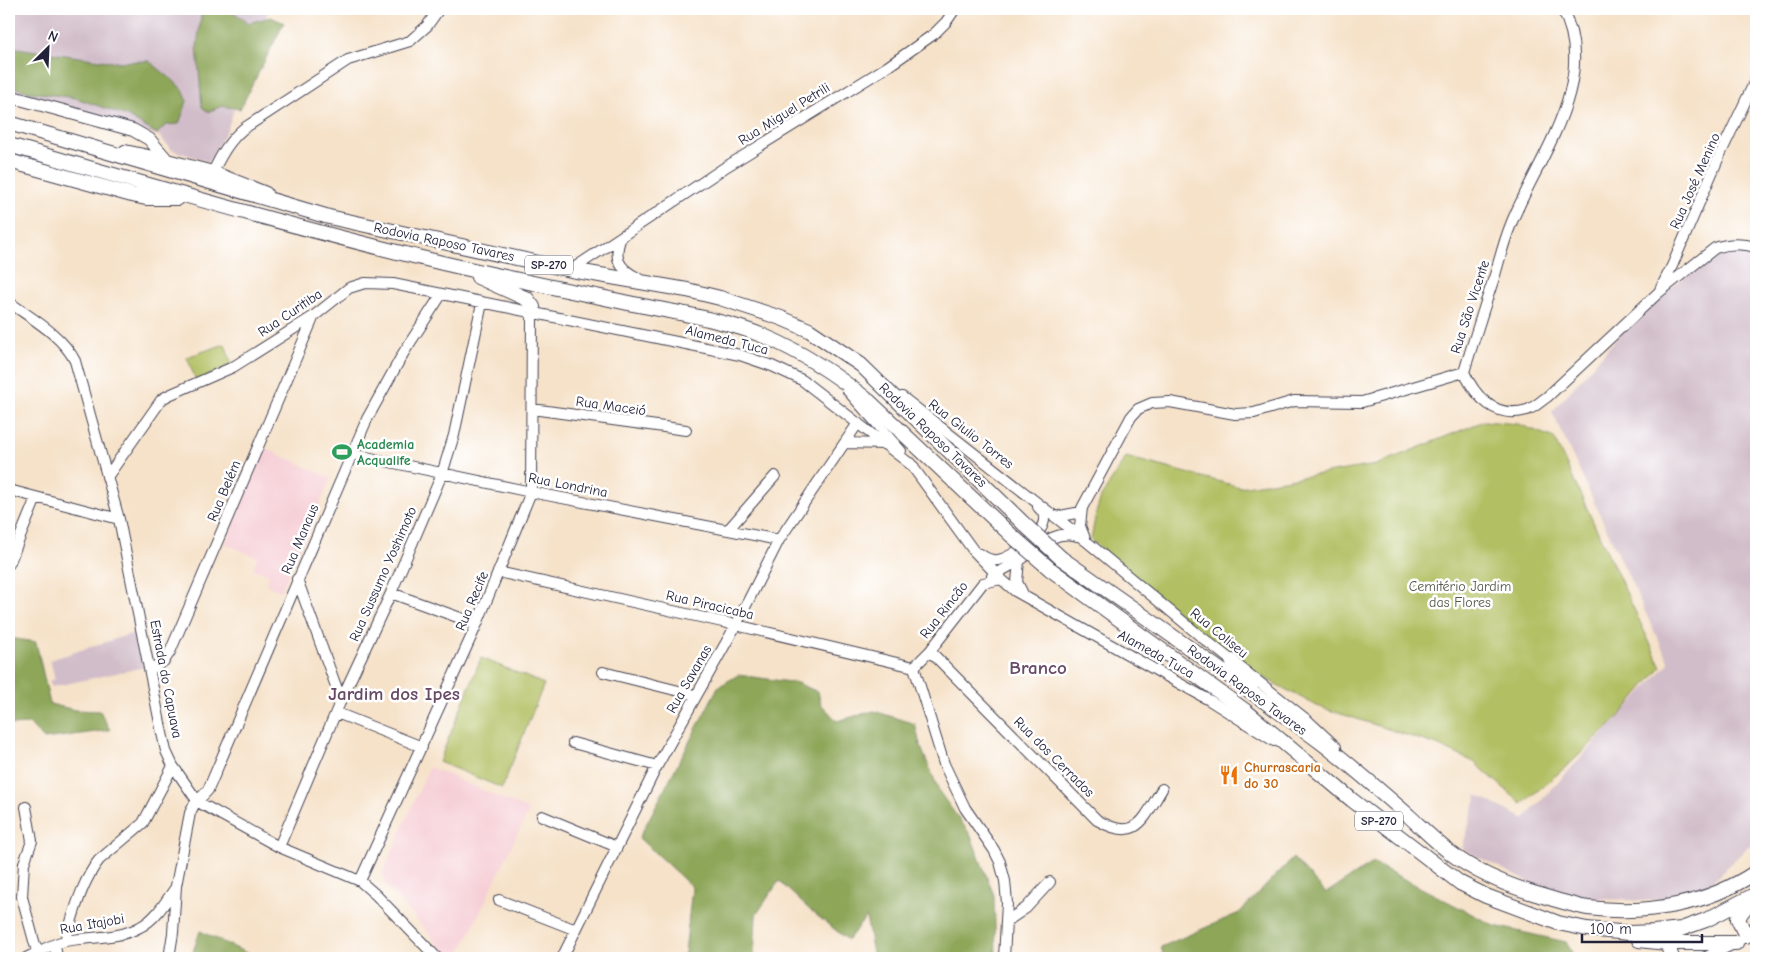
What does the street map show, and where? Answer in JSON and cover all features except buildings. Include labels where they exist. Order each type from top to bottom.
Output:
[{"type":"highway","name":"Rodovia Raposo Tavares","points":[[9,123],[329,217],[571,270],[687,290],[720,298],[782,318],[809,330],[861,365],[1061,558],[1259,697],[1353,767],[1452,854],[1483,875],[1549,898],[1586,908],[1623,911],[1682,905],[1742,881],[1756,872]]},
{"type":"highway","name":"Rodovia Raposo Tavares","points":[[9,145],[308,230],[454,266],[698,317],[739,328],[772,340],[822,366],[848,384],[870,402],[1050,569],[1240,706],[1352,800],[1460,883],[1486,896],[1558,923],[1587,929],[1629,933],[1681,929],[1706,920],[1756,895]]},
{"type":"highway","points":[[9,161],[146,198],[192,198]]},
{"type":"highway","points":[[454,266],[527,299],[531,303],[532,313]]},
{"type":"highway","points":[[1232,661],[1259,697]]},
{"type":"highway","points":[[1587,929],[1620,938],[1667,943],[1741,939],[1738,919],[1756,895]]},
{"type":"highway","points":[[1667,943],[1672,958]]},
{"type":"main road","points":[[9,96],[133,130],[149,139],[167,160]]},
{"type":"main road","points":[[63,139],[167,160],[213,172],[329,217]]},
{"type":"street","points":[[213,172],[225,148],[232,138],[243,129],[348,60],[410,41],[427,26],[439,9]]},
{"type":"street","name":"Rua Miguel Petrili","points":[[571,270],[592,257],[604,246],[621,237],[724,168],[888,67],[934,34],[955,9]]},
{"type":"street","name":"Rua São Vicente","points":[[1562,9],[1569,20],[1575,49],[1574,77],[1557,128],[1511,224],[1464,372],[1471,387],[1490,406],[1506,412],[1528,410],[1546,398],[1658,293]]},
{"type":"street","name":"Rua José Menino","points":[[1658,293],[1756,79]]},
{"type":"street","points":[[621,237],[616,250],[622,265],[627,272],[650,284]]},
{"type":"street","points":[[1658,293],[1715,248],[1726,244],[1756,247]]},
{"type":"street","name":"Rua Curitiba","points":[[107,477],[162,399],[233,367],[314,316],[349,288],[365,282],[393,284],[532,313]]},
{"type":"street","name":"Rua Manaus","points":[[169,958],[173,933],[176,886],[190,813],[208,790],[297,579],[371,412],[404,352],[441,294]]},
{"type":"street","name":"Estrada do Capuava","points":[[9,302],[53,335],[65,346],[75,361],[119,519],[166,751],[173,766],[198,802],[279,847],[360,881],[376,895],[436,958]]},
{"type":"street","name":"Rua Sussumo Yoshimoto","points":[[279,847],[341,700],[391,593],[442,474],[454,435],[482,303]]},
{"type":"street","name":"Rua Recife","points":[[360,881],[477,624],[531,492],[532,313]]},
{"type":"street","name":"Alameda Tuca","points":[[532,313],[740,355],[764,363],[802,380],[914,467]]},
{"type":"street","name":"Rua Belém","points":[[150,670],[164,661],[170,652],[314,316]]},
{"type":"street","name":"Rua Giulio Torres","points":[[861,365],[1064,524]]},
{"type":"street","name":"Alameda Tuca","points":[[822,366],[855,398],[914,467],[973,550],[998,576],[1024,596],[1209,700],[1303,760]]},
{"type":"street","points":[[984,562],[983,583],[998,576],[1019,561],[1049,538],[1079,511],[1131,417],[1138,409],[1152,403],[1170,402],[1235,414],[1254,413],[1294,401],[1362,402],[1464,372]]},
{"type":"street","name":"Rua Maceió","points":[[532,409],[686,430]]},
{"type":"street","name":"Rua Savanas","points":[[562,958],[657,766],[695,695],[736,625],[779,540],[858,423]]},
{"type":"street","points":[[845,443],[885,445]]},
{"type":"street","name":"Rua Londrina","points":[[352,454],[531,492],[779,540]]},
{"type":"street","points":[[728,530],[775,476]]},
{"type":"street","points":[[9,490],[119,519]]},
{"type":"street","points":[[9,564],[36,498]]},
{"type":"street","points":[[973,550],[986,559],[996,561],[1004,559],[1017,551],[1038,534],[1043,526],[1043,514],[1034,502]]},
{"type":"street","points":[[1054,517],[1079,511]]},
{"type":"street","points":[[1049,538],[1069,534],[1082,538],[1079,511]]},
{"type":"street","name":"Rua Coliseu","points":[[1064,524],[1319,731],[1353,767]]},
{"type":"street","points":[[1019,561],[1017,582],[1024,596]]},
{"type":"street","name":"Rua Piracicaba","points":[[498,572],[914,667]]},
{"type":"street","points":[[297,579],[341,700]]},
{"type":"street","name":"Rua Rincão","points":[[914,667],[930,651],[983,583]]},
{"type":"street","points":[[391,593],[477,624]]},
{"type":"street","name":"Rua dos Cerrados","points":[[930,651],[1097,820],[1111,828],[1126,830],[1136,826],[1145,817],[1162,789]]},
{"type":"street","points":[[914,667],[944,764],[965,808],[1000,862],[1005,880],[1006,921],[1004,958]]},
{"type":"street","points":[[603,672],[695,695]]},
{"type":"street","points":[[337,713],[422,747]]},
{"type":"street","points":[[573,743],[657,766]]},
{"type":"street","points":[[57,958],[60,943],[82,889],[94,867],[143,823],[173,766]]},
{"type":"street","points":[[26,807],[32,841],[24,863],[22,898],[37,952]]},
{"type":"street","points":[[542,816],[617,846]]},
{"type":"street","points":[[1006,921],[1026,908],[1050,882]]},
{"type":"street","name":"Rua Itajobi","points":[[26,958],[60,943],[127,933],[142,927],[163,905],[176,886]]},
{"type":"street","points":[[499,900],[576,930]]},
{"type":"street","points":[[1704,958],[1741,939],[1756,926]]},
{"type":"shaded area","points":[[9,9],[269,9],[227,130],[209,162],[172,150],[159,136],[9,89]]},
{"type":"shaded area","points":[[1729,247],[1756,254],[1756,839],[1712,882],[1695,891],[1677,897],[1643,901],[1587,898],[1537,886],[1462,849],[1477,795],[1524,819],[1669,663],[1552,412],[1631,322],[1669,289],[1716,253]]},
{"type":"shaded area","points":[[265,448],[331,478],[281,591],[266,585],[269,574],[253,569],[257,557],[225,544]]},
{"type":"shaded area","points":[[137,632],[144,667],[52,687],[49,681],[55,679],[50,660]]},
{"type":"shaded area","points":[[429,767],[529,810],[458,958],[448,958],[386,885],[382,875]]},
{"type":"green space","points":[[202,9],[227,10],[237,14],[248,23],[271,17],[284,23],[240,109],[222,106],[208,112],[202,107],[197,47]]},
{"type":"green space","points":[[9,47],[114,62],[149,61],[184,91],[187,101],[179,124],[166,125],[157,134],[127,116],[76,98],[30,92],[9,86]]},
{"type":"green space","points":[[225,344],[232,365],[196,381],[187,357]]},
{"type":"green space","name":"Cemitério Jardim das Flores","points":[[1484,421],[1518,424],[1554,438],[1661,667],[1616,720],[1574,760],[1522,804],[1474,762],[1437,745],[1317,706],[1240,665],[1091,540],[1101,497],[1126,457],[1240,487],[1376,465]]},
{"type":"green space","points":[[9,638],[36,642],[50,704],[75,710],[100,711],[110,730],[44,739],[30,724],[9,725]]},
{"type":"green space","points":[[481,658],[544,684],[502,788],[439,762]]},
{"type":"green space","points":[[738,675],[797,683],[818,692],[821,704],[837,721],[874,711],[915,724],[920,745],[940,793],[970,834],[994,895],[996,952],[950,958],[874,958],[866,917],[848,940],[810,910],[779,881],[756,915],[754,958],[679,958],[685,953],[692,887],[639,838],[718,687]]},
{"type":"green space","points":[[1293,858],[1326,893],[1373,863],[1495,926],[1566,942],[1575,958],[1164,958],[1161,947],[1239,913]]},
{"type":"green space","points":[[200,931],[257,958],[191,958]]},
{"type":"place","name":"Academia Acqualife","points":[[342,452]]},
{"type":"place","name":"Churrascaria do 30","points":[[1229,775]]},
{"type":"district","name":"Branco","points":[[1038,668]]},
{"type":"district","name":"Jardim dos Ipes","points":[[394,694]]}]
